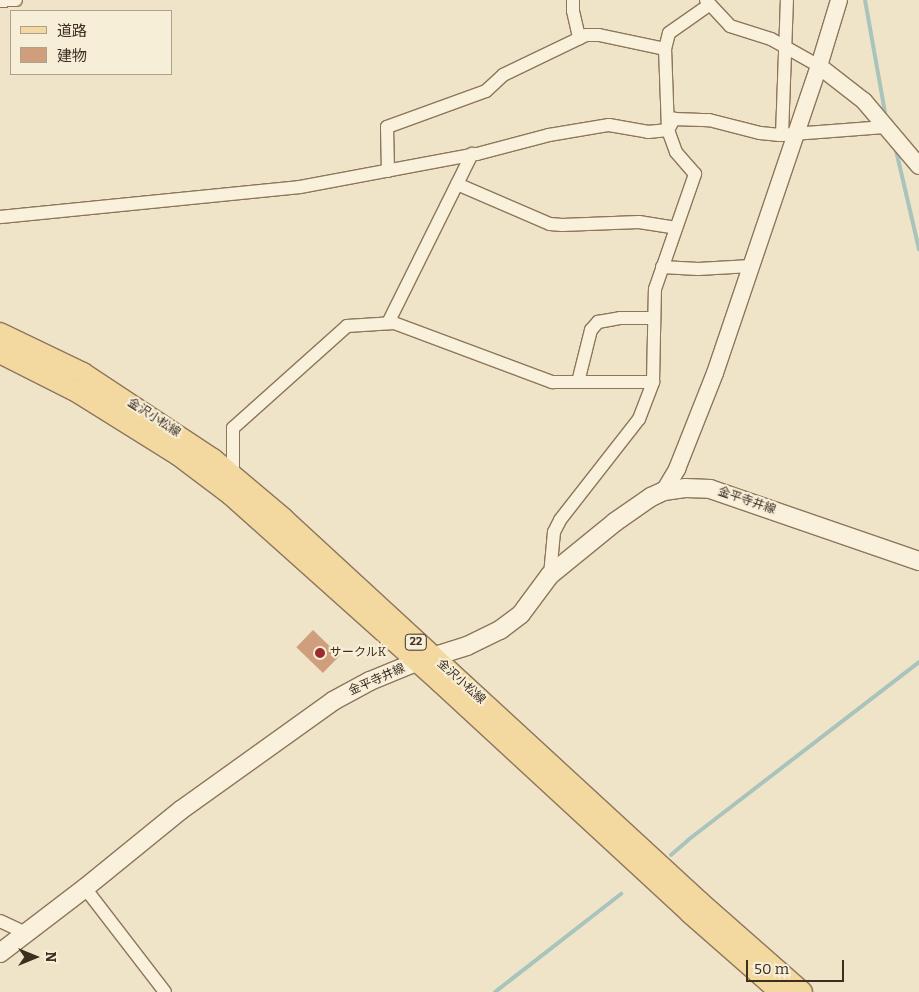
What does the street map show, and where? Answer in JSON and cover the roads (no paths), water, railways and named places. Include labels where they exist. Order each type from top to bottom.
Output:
[{"type":"main road","name":"金沢小松線","points":[[0,333],[83,373],[185,438],[283,518],[424,659],[690,913],[780,992]]},
{"type":"main road","name":"金沢小松線","points":[[0,353],[77,392],[178,456],[231,494],[424,659],[802,992]]},
{"type":"main road","name":"金平寺井線","points":[[0,953],[85,888],[181,810],[333,700],[370,681],[424,659],[467,646],[500,630],[522,614],[550,575],[615,522],[650,497],[664,491],[685,488],[710,489],[919,560]]},
{"type":"street","points":[[0,1],[16,0]]},
{"type":"street","points":[[573,0],[573,11],[579,38]]},
{"type":"street","points":[[787,0],[785,46],[789,134]]},
{"type":"street","points":[[664,491],[677,469],[715,372],[751,266],[789,134],[819,66],[839,0]]},
{"type":"street","points":[[550,575],[554,532],[560,520],[640,419],[653,382],[655,289],[695,174],[676,152],[668,130],[665,49],[669,33],[707,2],[730,26],[771,39],[819,66],[864,101],[919,166]]},
{"type":"street","points":[[388,171],[387,127],[486,91],[503,75],[579,38],[586,35],[599,35],[665,49]]},
{"type":"street","points":[[668,130],[674,119],[709,120],[760,132],[789,134],[885,127]]},
{"type":"street","points":[[0,217],[300,187],[472,154],[550,135],[609,125],[648,132],[668,130]]},
{"type":"street","points":[[388,323],[472,154]]},
{"type":"street","points":[[458,184],[550,224],[562,226],[639,222],[675,228]]},
{"type":"street","points":[[662,267],[698,269],[751,266]]},
{"type":"street","points":[[578,382],[591,330],[598,322],[620,318],[653,318]]},
{"type":"street","points":[[233,476],[233,428],[347,326],[394,323],[552,382],[653,382]]},
{"type":"street","points":[[85,888],[165,992]]},
{"type":"street","points":[[0,921],[26,933]]},
{"type":"waterway","points":[[865,0],[885,112]]},
{"type":"waterway","points":[[895,146],[919,249]]},
{"type":"waterway","points":[[671,855],[919,662]]},
{"type":"waterway","points":[[495,992],[621,894]]},
{"type":"place","name":"サークルK","points":[[320,653]]}]
